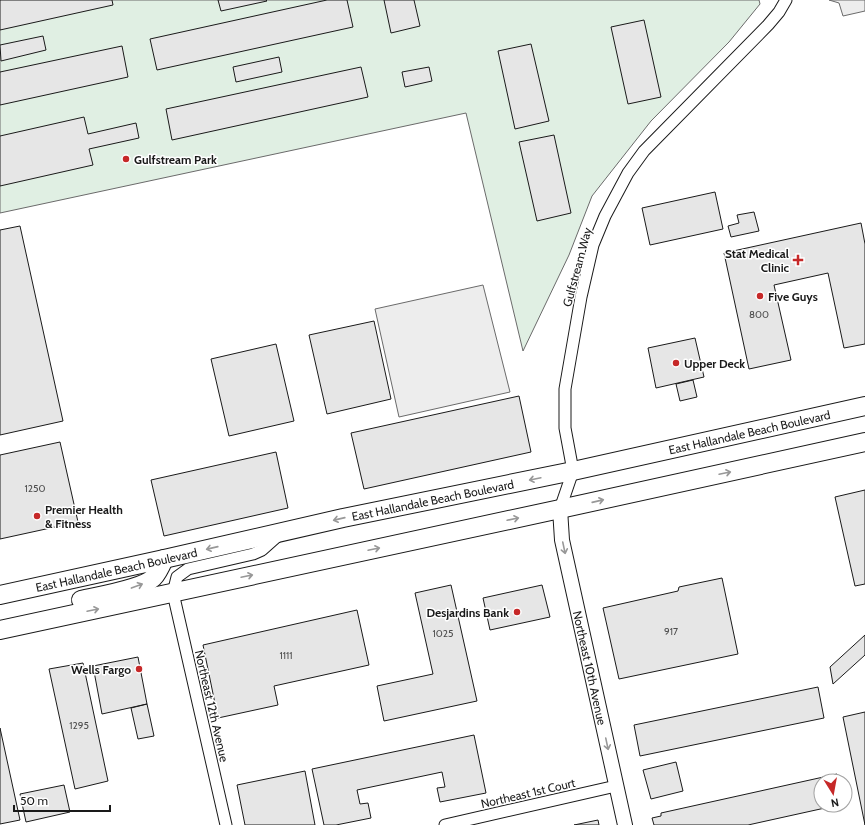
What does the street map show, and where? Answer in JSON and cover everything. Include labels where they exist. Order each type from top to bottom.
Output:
[{"type":"main road","name":"East Hallandale Beach Boulevard","points":[[0,595],[164,560],[285,531],[573,471],[865,406]]},
{"type":"main road","points":[[0,630],[560,510],[865,442]]},
{"type":"main road","points":[[50,619],[72,602],[129,589],[152,580],[164,560]]},
{"type":"street","name":"Gulfstream Way","points":[[560,510],[573,471],[565,428],[565,389],[581,297],[593,245],[604,216],[628,173],[644,152],[768,25],[779,12],[786,0]]},
{"type":"street","name":"Northeast 10th Avenue","points":[[560,510],[562,540],[625,825]]},
{"type":"street","points":[[173,592],[177,577],[188,569],[253,554],[262,550],[285,531]]},
{"type":"street","name":"Northeast 12th Avenue","points":[[173,592],[226,825]]},
{"type":"street","name":"Northeast 1st Court","points":[[445,825],[616,786]]},
{"type":"green space","name":"Gulfstream Park","points":[[0,0],[759,0],[760,4],[729,42],[651,121],[592,196],[569,255],[523,351],[466,113],[0,213]]},
{"type":"shaded area","points":[[829,0],[865,0],[865,11],[843,16],[839,3]]},
{"type":"shaded area","points":[[483,285],[510,392],[399,417],[375,309]]},
{"type":"building","points":[[0,0],[112,0],[113,5],[0,30]]},
{"type":"building","points":[[218,0],[266,0],[267,1],[221,11]]},
{"type":"building","points":[[327,0],[347,0],[353,27],[157,70],[150,39]]},
{"type":"building","points":[[384,0],[414,0],[420,26],[391,33]]},
{"type":"building","points":[[644,20],[661,97],[628,104],[611,27]]},
{"type":"building","points":[[43,36],[46,50],[1,61],[0,45]]},
{"type":"building","points":[[531,44],[549,121],[515,129],[498,51]]},
{"type":"building","points":[[122,46],[128,77],[0,105],[0,72]]},
{"type":"building","points":[[279,57],[282,72],[236,82],[233,67]]},
{"type":"building","points":[[361,67],[368,97],[172,140],[166,109]]},
{"type":"building","points":[[429,67],[432,81],[405,87],[402,72]]},
{"type":"building","points":[[84,117],[88,134],[136,123],[139,138],[89,149],[93,165],[0,186],[0,136]]},
{"type":"building","points":[[554,135],[571,213],[537,221],[519,142]]},
{"type":"building","points":[[715,192],[723,229],[650,245],[642,208]]},
{"type":"building","points":[[754,212],[759,231],[731,237],[728,226],[739,223],[737,215]]},
{"type":"building","points":[[861,223],[865,244],[865,344],[844,348],[828,273],[774,285],[791,360],[749,369],[724,253]]},
{"type":"building","points":[[20,226],[63,421],[0,435],[0,230]]},
{"type":"building","points":[[374,321],[391,399],[327,414],[309,335]]},
{"type":"building","name":"Upper Deck","points":[[695,338],[704,377],[656,388],[648,348]]},
{"type":"building","points":[[276,344],[294,421],[229,436],[211,359]]},
{"type":"building","points":[[693,380],[697,397],[680,401],[676,384]]},
{"type":"building","points":[[519,396],[531,452],[364,489],[351,433]]},
{"type":"building","points":[[60,442],[78,522],[0,539],[0,455]]},
{"type":"building","points":[[276,452],[288,508],[164,536],[151,480]]},
{"type":"building","points":[[865,490],[865,584],[855,586],[835,497]]},
{"type":"building","points":[[722,578],[738,654],[619,679],[603,608],[678,591],[679,587]]},
{"type":"building","points":[[451,585],[477,701],[384,721],[377,686],[433,674],[415,593]]},
{"type":"building","points":[[542,585],[550,617],[490,630],[483,598]]},
{"type":"building","points":[[357,610],[369,665],[274,686],[278,705],[218,718],[203,645]]},
{"type":"building","points":[[865,635],[865,655],[833,684],[830,667]]},
{"type":"building","points":[[138,657],[147,704],[102,714],[93,666]]},
{"type":"building","points":[[83,663],[108,781],[75,789],[49,669]]},
{"type":"building","points":[[818,687],[824,718],[640,756],[634,725]]},
{"type":"building","points":[[147,704],[154,736],[138,739],[131,708]]},
{"type":"building","points":[[865,712],[865,825],[843,717]]},
{"type":"building","points":[[0,728],[20,820],[0,824]]},
{"type":"building","points":[[474,735],[486,793],[440,802],[437,788],[445,787],[442,772],[357,790],[360,804],[368,803],[371,818],[336,825],[324,825],[312,769]]},
{"type":"building","points":[[676,762],[683,791],[651,799],[643,770]]},
{"type":"building","points":[[305,771],[315,825],[245,825],[237,785]]},
{"type":"building","points":[[813,779],[813,811],[748,825],[654,825],[652,818],[661,816],[661,813]]},
{"type":"building","points":[[64,785],[70,812],[26,822],[20,794]]},
{"type":"building","points":[[598,820],[599,825],[574,825]]},
{"type":"place","name":"Gulfstream Park","points":[[126,159]]},
{"type":"place","name":"Stat Medical Clinic","points":[[798,260]]},
{"type":"place","name":"Five Guys","points":[[760,296]]},
{"type":"place","name":"Upper Deck","points":[[676,363]]},
{"type":"place","name":"Premier Health & Fitness","points":[[37,516]]},
{"type":"place","name":"Desjardins Bank","points":[[517,612]]},
{"type":"place","name":"Wells Fargo","points":[[139,669]]}]
